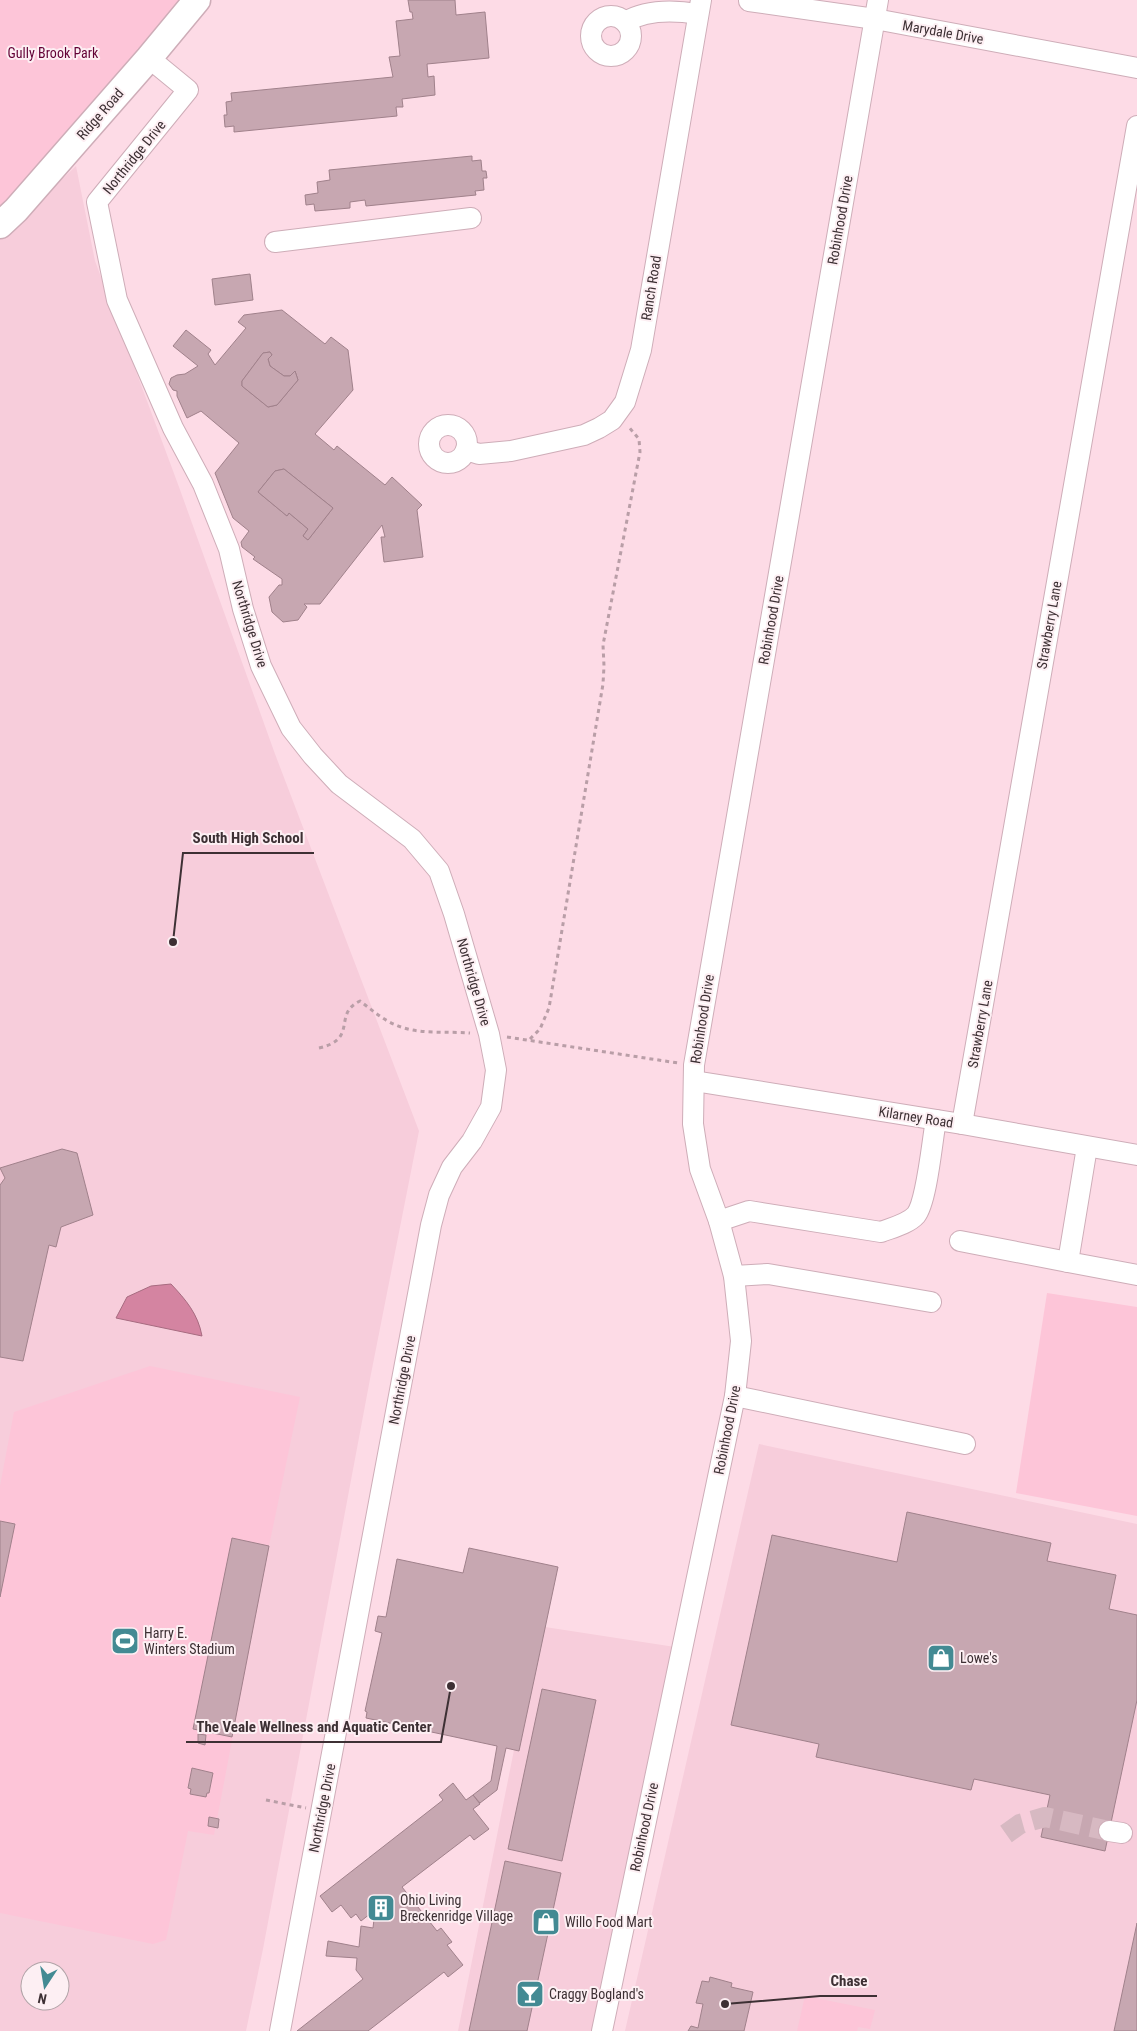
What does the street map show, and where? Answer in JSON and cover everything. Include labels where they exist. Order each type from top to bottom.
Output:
[{"type":"main road","name":"Ridge Road","points":[[0,225],[16,210],[149,58],[197,0]]},
{"type":"street","name":"Marydale Drive","points":[[749,1],[877,10],[1137,68]]},
{"type":"street","points":[[625,22],[636,15],[657,12],[685,12],[700,7]]},
{"type":"street","name":"Ranch Road","points":[[466,450],[479,454],[511,451],[584,435],[599,428],[616,416],[625,402],[641,350],[700,7]]},
{"type":"street","name":"Robinhood Drive","points":[[602,2031],[735,1396],[741,1341],[734,1276],[719,1220],[700,1170],[693,1124],[696,1055],[877,10]]},
{"type":"street","name":"Northridge Drive","points":[[149,58],[188,90],[97,202],[117,300],[173,428],[206,492],[229,549],[243,609],[261,666],[292,728],[312,756],[339,784],[412,838],[439,871],[454,914],[489,1034],[496,1070],[491,1106],[472,1141],[452,1167],[439,1195],[431,1225],[280,2031]]},
{"type":"street","name":"Strawberry Lane","points":[[962,1124],[1137,126]]},
{"type":"street","points":[[275,242],[471,218]]},
{"type":"street","name":"Kilarney Road","points":[[694,1081],[962,1124],[1137,1155]]},
{"type":"street","points":[[719,1220],[749,1211],[881,1232],[898,1226],[915,1216],[922,1201],[936,1120]]},
{"type":"street","points":[[1068,1262],[1087,1147]]},
{"type":"street","points":[[960,1241],[1137,1275]]},
{"type":"street","points":[[734,1276],[768,1274],[931,1302]]},
{"type":"street","points":[[735,1396],[965,1444]]},
{"type":"path","points":[[530,1039],[540,1029],[549,1008],[603,684],[603,645],[640,452],[640,439],[616,416]]},
{"type":"path","points":[[266,1800],[321,1810]]},
{"type":"shaded area","points":[[76,166],[95,261],[275,754],[419,1131],[246,2031],[0,2031],[0,238]]},
{"type":"shaded area","points":[[171,1284],[191,1308],[198,1321],[202,1336],[116,1318],[127,1297],[151,1286]]},
{"type":"shaded area","points":[[759,1444],[1137,1524],[1137,2031],[625,2031]]},
{"type":"shaded area","points":[[545,1627],[675,1647],[592,2031],[458,2031],[514,1750],[519,1751]]},
{"type":"green space","name":"Gully Brook Park","points":[[0,0],[197,0],[0,225]]},
{"type":"green space","points":[[1047,1293],[1137,1307],[1137,1516],[1016,1493]]},
{"type":"green space","name":"Harry E. Winters Stadium","points":[[150,1366],[300,1397],[269,1546],[214,1835],[188,1831],[166,1940],[153,1944],[0,1913],[0,1486],[14,1412]]},
{"type":"green space","points":[[805,1996],[875,2010],[870,2029],[858,2027],[857,2031],[797,2031]]},
{"type":"building","points":[[408,0],[455,0],[456,15],[485,12],[489,58],[427,64],[428,77],[434,76],[435,95],[402,99],[403,107],[396,107],[397,116],[234,132],[234,126],[225,127],[224,115],[227,115],[226,102],[232,101],[231,93],[393,77],[389,57],[400,56],[396,21],[413,19]]},
{"type":"building","points":[[472,156],[472,161],[481,160],[482,171],[486,171],[487,178],[483,178],[484,190],[475,191],[476,195],[366,206],[365,200],[350,202],[350,208],[315,211],[314,204],[306,205],[305,195],[318,193],[317,182],[330,180],[329,170]]},
{"type":"building","points":[[250,274],[253,300],[215,305],[212,279]]},
{"type":"building","points":[[282,310],[325,344],[331,337],[348,350],[353,390],[315,434],[334,450],[337,446],[385,485],[392,477],[422,505],[417,510],[423,557],[384,562],[381,537],[385,537],[382,525],[320,604],[304,604],[307,607],[298,620],[283,622],[272,612],[269,597],[279,585],[282,585],[282,579],[253,559],[255,557],[242,547],[241,542],[249,531],[233,518],[215,473],[239,443],[201,411],[187,418],[177,396],[177,391],[173,390],[169,384],[171,378],[185,374],[198,366],[173,346],[186,330],[211,350],[208,354],[215,365],[246,328],[238,322],[244,315]],"holes":[[[270,352],[272,355],[268,359],[270,366],[284,376],[290,376],[295,371],[298,380],[277,405],[268,407],[242,386],[242,381],[263,353]],[[284,469],[333,508],[308,540],[303,536],[308,529],[289,513],[287,516],[258,492],[275,471]]]},
{"type":"building","points":[[270,352],[272,355],[268,359],[270,366],[284,376],[290,376],[295,371],[298,380],[277,405],[268,407],[242,386],[242,381],[263,353]]},
{"type":"building","points":[[284,469],[333,508],[308,540],[303,536],[308,529],[289,513],[287,516],[258,492],[275,471]]},
{"type":"building","points":[[62,1149],[77,1153],[93,1215],[61,1227],[56,1247],[49,1245],[23,1361],[0,1357],[0,1185],[5,1178],[0,1168]]},
{"type":"building","name":"Lowe's","points":[[907,1512],[1051,1543],[1047,1561],[1116,1575],[1109,1609],[1137,1615],[1137,1700],[1105,1851],[1041,1837],[1050,1795],[974,1779],[971,1790],[816,1757],[819,1744],[731,1725],[772,1535],[897,1562]]},
{"type":"building","points":[[0,1521],[15,1524],[0,1597]]},
{"type":"building","points":[[232,1538],[269,1546],[232,1737],[193,1729]]},
{"type":"building","points":[[469,1548],[558,1567],[519,1751],[506,1748],[497,1790],[480,1803],[473,1795],[491,1781],[497,1746],[366,1718],[367,1712],[365,1711],[382,1633],[375,1631],[378,1616],[386,1617],[397,1559],[463,1573]]},
{"type":"building","points":[[542,1689],[596,1700],[562,1861],[508,1849]]},
{"type":"building","points":[[198,1734],[206,1735],[205,1745],[198,1743]]},
{"type":"building","points":[[192,1768],[213,1773],[209,1793],[207,1793],[206,1797],[190,1794],[191,1789],[188,1788]]},
{"type":"building","name":"Ohio Living Breckenridge Village","points":[[453,1783],[466,1800],[473,1795],[480,1804],[473,1809],[489,1829],[474,1840],[470,1835],[402,1887],[437,1931],[441,1928],[452,1942],[447,1945],[463,1965],[448,1977],[444,1972],[368,2031],[297,2031],[363,1979],[356,1970],[357,1958],[326,1956],[328,1941],[359,1947],[361,1926],[373,1928],[375,1910],[361,1921],[356,1914],[351,1918],[341,1905],[332,1912],[320,1896],[443,1800],[439,1795]]},
{"type":"building","points":[[209,1817],[219,1819],[218,1828],[208,1826]]},
{"type":"building","points":[[505,1861],[561,1873],[527,2031],[469,2031]]},
{"type":"building","points":[[1137,1923],[1137,2031],[1114,2031]]},
{"type":"building","points":[[710,1977],[732,1983],[731,1987],[753,1992],[744,2031],[688,2031],[691,2026],[698,2028],[703,2004],[696,2003],[702,1981],[709,1982]]},
{"type":"tunnel","points":[[1006,1834],[1020,1824],[1045,1817],[1109,1831]]},
{"type":"place","name":"South High School","points":[[173,942]]},
{"type":"place","name":"Harry E. Winters Stadium","points":[[125,1641]]},
{"type":"place","name":"Lowe's","points":[[941,1658]]},
{"type":"place","name":"The Veale Wellness and Aquatic Center","points":[[451,1686]]},
{"type":"place","name":"Ohio Living Breckenridge Village","points":[[381,1908]]},
{"type":"place","name":"Willo Food Mart","points":[[546,1922]]},
{"type":"place","name":"Craggy Bogland's","points":[[530,1994]]},
{"type":"place","name":"Chase","points":[[725,2004]]}]
